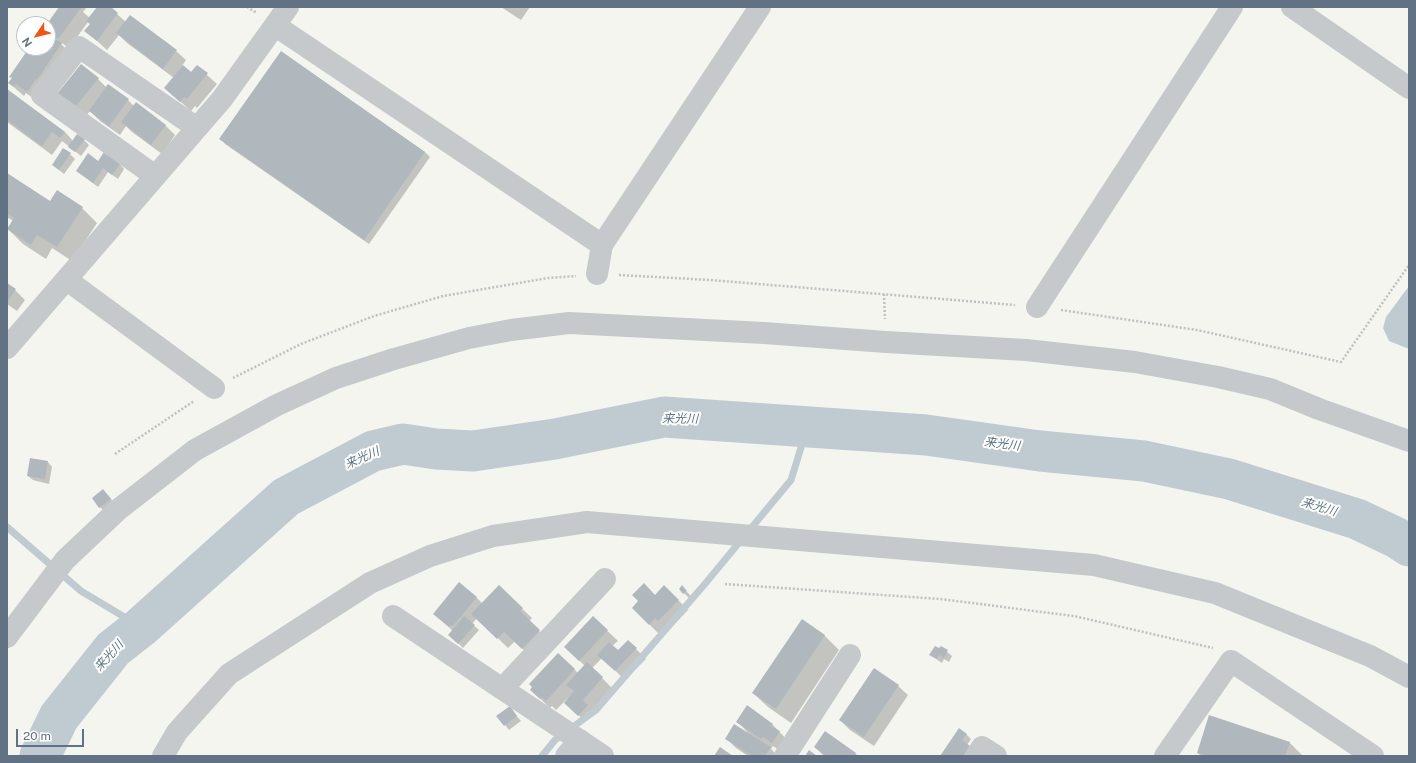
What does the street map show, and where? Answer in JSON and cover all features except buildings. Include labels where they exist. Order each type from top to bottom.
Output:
[{"type":"street","points":[[7,348],[222,98],[276,26],[288,7]]},
{"type":"street","points":[[597,274],[602,245],[760,7]]},
{"type":"street","points":[[1037,307],[1232,7]]},
{"type":"street","points":[[1292,7],[1409,88]]},
{"type":"street","points":[[276,26],[602,245]]},
{"type":"street","points":[[155,176],[42,94],[79,47],[197,128]]},
{"type":"street","points":[[67,280],[214,388]]},
{"type":"street","points":[[7,637],[65,560],[119,509],[195,450],[277,405],[336,378],[469,338],[511,330],[569,323],[764,332],[886,342],[1026,350],[1135,362],[1218,377],[1270,389],[1319,409],[1409,441]]},
{"type":"street","points":[[163,756],[177,732],[229,674],[370,583],[430,556],[493,536],[587,522],[1094,566],[1215,593],[1370,656],[1409,677]]},
{"type":"street","points":[[502,689],[605,579]]},
{"type":"street","points":[[392,616],[502,689],[573,748],[603,756]]},
{"type":"street","points":[[785,756],[850,655]]},
{"type":"street","points":[[1165,756],[1231,661],[1373,756]]},
{"type":"street","points":[[976,756],[982,747],[996,756]]},
{"type":"path","points":[[725,584],[940,599],[1074,616],[1214,648],[1231,661]]},
{"type":"shaded area","points":[[1409,286],[1409,349],[1389,341],[1383,328],[1386,317]]},
{"type":"shaded area","points":[[1389,525],[1409,535],[1409,556],[1384,539]]},
{"type":"waterway","name":"来光川","points":[[40,756],[59,717],[113,649],[141,627],[286,497],[373,451],[403,444],[436,449],[473,451],[555,439],[664,417],[926,435],[1040,451],[1144,461],[1229,479],[1357,519],[1397,538],[1409,546]]},
{"type":"waterway","points":[[542,756],[555,740],[596,710],[704,585],[791,480],[807,428]]},
{"type":"waterway","points":[[7,527],[81,591],[141,627]]}]
